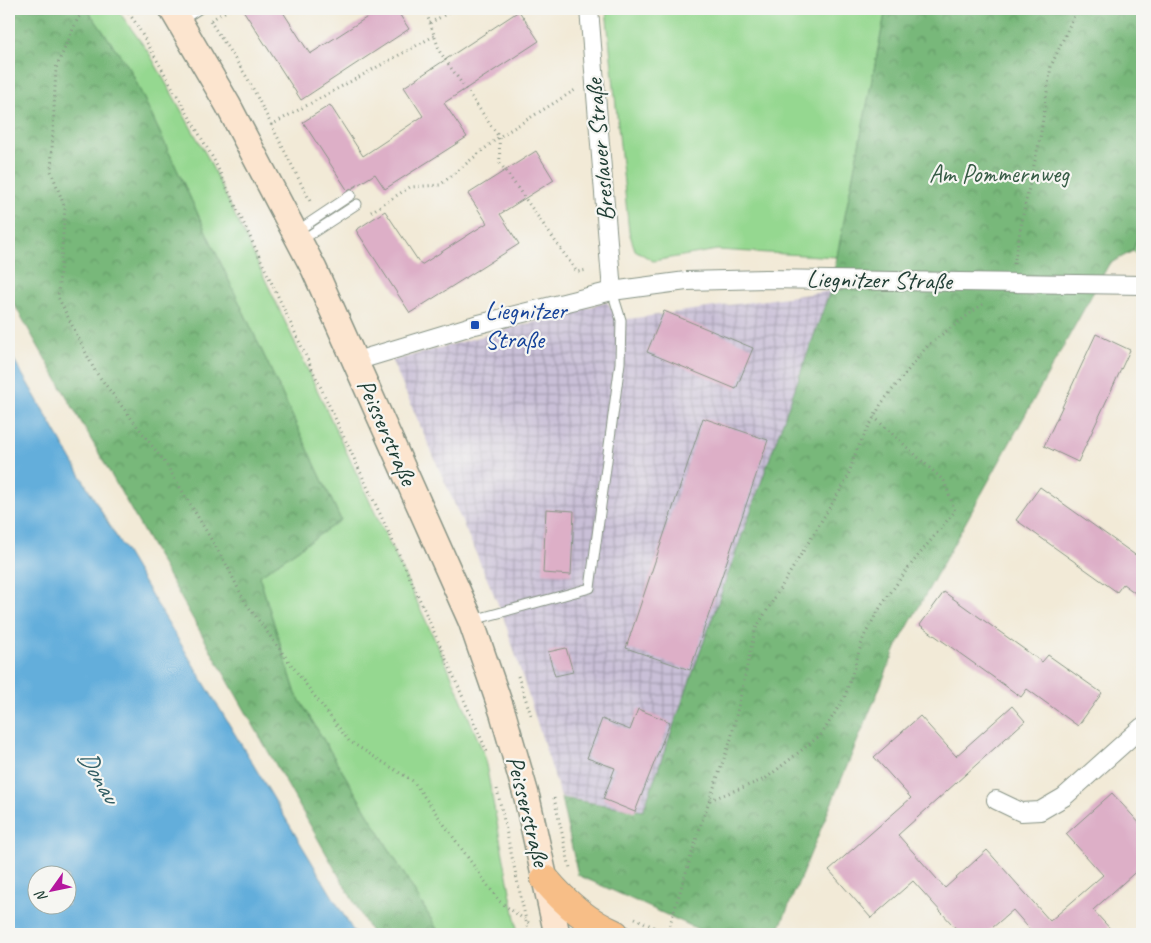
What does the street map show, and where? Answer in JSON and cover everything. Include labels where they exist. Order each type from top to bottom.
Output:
[{"type":"main road","points":[[545,879],[560,897],[577,912],[603,929],[615,934]]},
{"type":"street","name":"Breslauer Straße","points":[[589,9],[612,291]]},
{"type":"street","name":"Peisserstraße","points":[[181,12],[297,237],[356,361],[470,621],[503,714],[527,798],[557,934]]},
{"type":"street","name":"Liegnitzer Straße","points":[[356,361],[475,325],[612,291],[686,281],[766,279],[1142,285]]},
{"type":"street","points":[[996,800],[1021,812],[1040,811],[1064,797],[1142,727]]},
{"type":"lane","points":[[297,237],[351,195]]},
{"type":"lane","points":[[297,237],[356,204]]},
{"type":"lane","points":[[470,621],[590,588],[620,363],[621,320],[612,291]]},
{"type":"path","points":[[86,9],[78,18],[56,68],[50,171],[65,208],[58,297],[95,371],[166,464],[226,564],[244,602],[310,690],[349,741],[413,781],[498,901],[526,921]]},
{"type":"path","points":[[126,9],[214,160],[406,571],[488,755]]},
{"type":"path","points":[[210,21],[230,9]]},
{"type":"path","points":[[425,9],[440,52],[498,137],[500,163],[577,272],[587,270]]},
{"type":"path","points":[[430,24],[455,9]]},
{"type":"path","points":[[667,934],[731,738],[755,630],[847,479],[857,449],[881,404],[928,345],[1011,282],[1040,138],[1051,66],[1077,9]]},
{"type":"path","points":[[271,125],[434,36]]},
{"type":"path","points":[[369,213],[410,187],[440,185],[498,137],[595,78]]},
{"type":"path","points":[[710,800],[765,779],[822,734],[845,696],[864,636],[881,606],[908,568],[955,511],[944,481],[874,418]]},
{"type":"path","points":[[496,782],[528,934]]},
{"type":"shaded area","points":[[830,291],[643,811],[561,797],[502,613],[392,361],[607,302],[621,320]]},
{"type":"green space","points":[[9,9],[87,9],[130,69],[341,520],[259,576],[296,694],[440,934],[372,934],[9,295]]},
{"type":"green space","points":[[87,9],[117,9],[149,53],[207,156],[450,672],[484,754],[518,934],[440,934],[296,694],[259,576],[341,520],[130,69]]},
{"type":"green space","points":[[606,9],[886,9],[837,257],[717,250],[653,261],[635,250],[629,232]]},
{"type":"green space","name":"Am Pommernweg","points":[[886,9],[1142,9],[1142,222],[1133,251],[1109,264],[897,646],[777,934],[709,934],[578,875],[561,798],[643,811],[830,291]]},
{"type":"green space","points":[[1142,222],[1142,258],[1133,251]]},
{"type":"water","name":"Donau","points":[[9,351],[104,516],[355,934],[9,934]]},
{"type":"building","points":[[281,9],[310,54],[369,16],[364,9],[396,9],[409,29],[301,100],[243,10]]},
{"type":"building","points":[[519,11],[539,41],[444,103],[467,137],[385,189],[375,174],[348,191],[303,122],[330,105],[363,156],[423,116],[404,87]]},
{"type":"building","points":[[536,151],[554,180],[500,214],[519,244],[410,313],[356,230],[385,211],[421,265],[487,223],[468,194]]},
{"type":"building","points":[[664,311],[753,348],[736,389],[647,352]]},
{"type":"building","points":[[1096,334],[1130,350],[1078,462],[1044,446]]},
{"type":"building","points":[[703,418],[768,440],[690,670],[626,648]]},
{"type":"building","points":[[1040,487],[1138,557],[1142,552],[1142,598],[1123,584],[1117,592],[1016,520]]},
{"type":"building","points":[[546,509],[574,511],[571,575],[543,573]]},
{"type":"building","points":[[944,592],[1042,662],[1048,655],[1102,693],[1078,726],[1027,689],[1021,697],[920,625]]},
{"type":"building","points":[[566,648],[573,672],[555,676],[548,652]]},
{"type":"building","points":[[1012,706],[1025,721],[898,835],[945,888],[987,850],[1050,921],[1103,875],[1066,834],[1112,793],[1142,826],[1142,866],[1093,910],[1115,934],[1034,934],[1013,910],[985,934],[961,934],[913,881],[871,918],[829,870],[911,798],[874,757],[920,716],[956,756]]},
{"type":"building","points":[[638,709],[670,722],[635,812],[603,799],[615,768],[587,758],[602,719],[630,730]]},
{"type":"place","name":"Liegnitzer Straße","points":[[475,325]]}]
